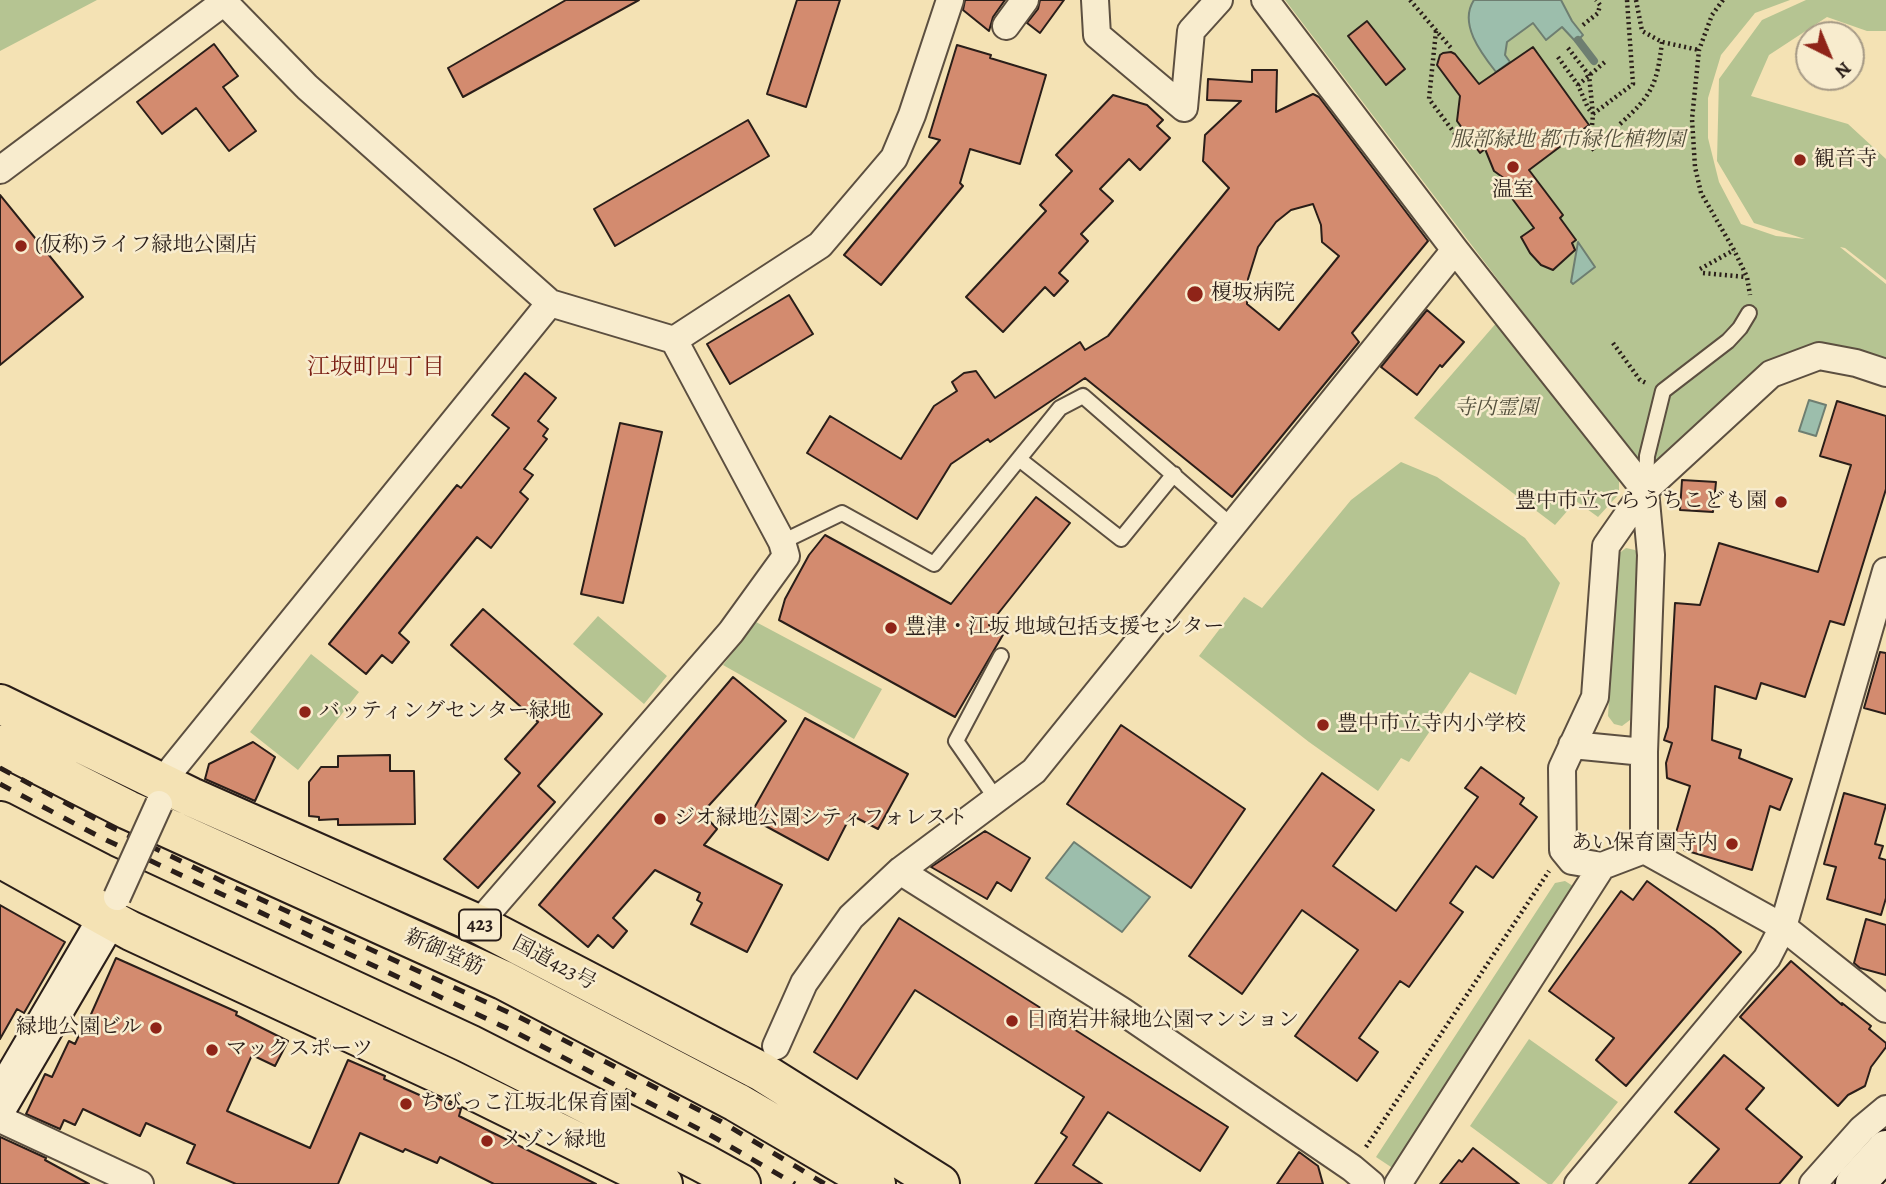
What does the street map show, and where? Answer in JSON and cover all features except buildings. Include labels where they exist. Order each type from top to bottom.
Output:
[{"type":"highway","name":"国道423号","points":[[0,704],[163,795],[478,924],[761,1072],[940,1184]]},
{"type":"highway","name":"新御堂筋","points":[[0,745],[128,810],[503,980],[736,1102],[876,1184]]},
{"type":"highway","points":[[0,821],[101,873],[469,1044],[741,1184]]},
{"type":"highway","points":[[0,858],[113,907],[448,1077],[641,1179]]},
{"type":"street","points":[[674,341],[820,245],[894,159],[912,115],[950,0]]},
{"type":"street","points":[[1006,26],[1025,0]]},
{"type":"street","points":[[1095,0],[1097,36],[1184,108],[1191,31],[1219,0]]},
{"type":"street","points":[[1265,0],[1455,250],[1646,490],[1651,555],[1644,752],[1644,850]]},
{"type":"street","points":[[0,170],[224,2],[307,87],[550,303],[674,341],[782,542],[786,556],[731,632],[478,924]]},
{"type":"street","points":[[776,1046],[804,982],[851,917],[900,871],[1034,771],[1455,250]]},
{"type":"street","points":[[0,1102],[113,907],[173,768],[550,303]]},
{"type":"street","points":[[1886,373],[1856,363],[1819,356],[1771,374],[1646,490],[1606,546],[1595,697],[1562,768],[1563,850],[1572,861],[1602,866],[1644,850],[1783,927],[1886,1009]]},
{"type":"street","points":[[1578,1184],[1767,958],[1783,927],[1886,572]]},
{"type":"street","points":[[1572,745],[1644,752]]},
{"type":"street","points":[[1398,1184],[1602,866]]},
{"type":"street","points":[[900,871],[1122,1011],[1355,1179]]},
{"type":"street","points":[[1813,1184],[1863,1129],[1886,1109]]},
{"type":"street","points":[[0,1119],[140,1184]]},
{"type":"street","points":[[1855,1184],[1886,1150]]},
{"type":"lane","points":[[1646,490],[1647,456],[1663,391],[1728,341],[1749,313]]},
{"type":"lane","points":[[782,542],[842,513],[934,564],[1060,408],[1083,396],[1233,526]]},
{"type":"lane","points":[[1019,458],[1121,540],[1174,474]]},
{"type":"lane","points":[[997,800],[956,741],[1001,656]]},
{"type":"path","points":[[1410,0],[1451,48]]},
{"type":"path","points":[[1583,25],[1598,13],[1600,5],[1596,0]]},
{"type":"path","points":[[1593,114],[1633,85],[1627,0]]},
{"type":"path","points":[[1636,0],[1642,31],[1662,42],[1699,50]]},
{"type":"path","points":[[1723,0],[1712,15],[1699,50],[1692,119],[1695,167],[1701,193],[1747,277],[1751,297],[1749,313]]},
{"type":"path","points":[[1436,31],[1429,99],[1465,147]]},
{"type":"path","points":[[1620,124],[1642,104],[1654,85],[1662,42]]},
{"type":"path","points":[[1568,48],[1589,75],[1593,114],[1590,130],[1583,135],[1596,153]]},
{"type":"path","points":[[1558,57],[1578,85],[1593,114]]},
{"type":"path","points":[[1578,85],[1606,61]]},
{"type":"path","points":[[1590,130],[1603,148]]},
{"type":"path","points":[[1734,250],[1702,271],[1747,277]]},
{"type":"path","points":[[1613,342],[1640,380],[1663,391]]},
{"type":"path","points":[[1355,1179],[1563,850]]},
{"type":"green space","points":[[0,0],[97,0],[0,51]]},
{"type":"green space","name":"服部緑地 都市緑化植物園","points":[[1285,0],[1790,0],[1755,13],[1721,55],[1708,98],[1708,138],[1719,182],[1741,224],[1776,236],[1805,239],[1754,223],[1717,161],[1719,79],[1762,20],[1806,0],[1886,0],[1886,31],[1865,30],[1865,21],[1838,21],[1827,17],[1821,21],[1795,21],[1795,38],[1769,55],[1751,96],[1848,124],[1886,159],[1886,280],[1845,248],[1840,247],[1886,284],[1886,362],[1819,341],[1765,361],[1657,464],[1636,461]]},
{"type":"green space","name":"寺内霊園","points":[[1498,321],[1619,476],[1619,494],[1598,517],[1576,501],[1555,525],[1414,418]]},
{"type":"green space","points":[[1401,462],[1437,477],[1525,538],[1560,583],[1516,695],[1470,672],[1409,762],[1401,758],[1378,791],[1309,742],[1199,656],[1244,597],[1262,608],[1351,500]]},
{"type":"green space","points":[[1626,548],[1635,550],[1639,556],[1630,720],[1622,726],[1614,724],[1608,716],[1618,554]]},
{"type":"green space","points":[[598,616],[667,676],[644,704],[573,644]]},
{"type":"green space","points":[[756,622],[882,689],[854,739],[723,665]]},
{"type":"green space","name":"バッティングセンター緑地","points":[[311,654],[359,692],[298,770],[250,732]]},
{"type":"green space","points":[[1565,881],[1573,886],[1574,896],[1394,1169],[1376,1157],[1555,883]]},
{"type":"green space","points":[[1529,1039],[1618,1102],[1552,1184],[1548,1184],[1470,1126]]},
{"type":"shaded area","points":[[1474,0],[1561,0],[1583,35],[1576,42],[1562,27],[1546,40],[1533,23],[1507,42],[1505,55],[1510,62],[1496,72],[1479,48],[1470,29],[1470,9]]},
{"type":"shaded area","points":[[1578,242],[1595,267],[1573,284],[1571,282]]},
{"type":"shaded area","points":[[1809,400],[1826,405],[1816,436],[1799,431]]},
{"type":"shaded area","points":[[1074,842],[1150,897],[1122,932],[1046,878]]},
{"type":"waterway","points":[[1578,40],[1594,61]]},
{"type":"railway","points":[[0,768],[105,824],[236,888],[521,1018],[720,1121],[825,1184]]},
{"type":"railway","points":[[0,784],[100,837],[517,1033],[712,1136],[795,1184]]},
{"type":"place","name":"観音寺","points":[[1800,160]]},
{"type":"place","name":"温室","points":[[1513,167]]},
{"type":"place","name":"(仮称)ライフ緑地公園店","points":[[21,246]]},
{"type":"place","name":"榎坂病院","points":[[1195,294]]},
{"type":"place","name":"豊中市立てらうちこども園","points":[[1781,502]]},
{"type":"place","name":"豊津・江坂 地域包括支援センター","points":[[891,628]]},
{"type":"place","name":"バッティングセンター緑地","points":[[305,712]]},
{"type":"place","name":"豊中市立寺内小学校","points":[[1323,725]]},
{"type":"place","name":"ジオ緑地公園シティフォレスト","points":[[660,819]]},
{"type":"place","name":"あい保育園寺内","points":[[1732,844]]},
{"type":"place","name":"日商岩井緑地公園マンション","points":[[1012,1021]]},
{"type":"place","name":"緑地公園ビル","points":[[156,1028]]},
{"type":"place","name":"マックスポーツ","points":[[212,1050]]},
{"type":"place","name":"ちびっこ江坂北保育園","points":[[406,1104]]},
{"type":"place","name":"メゾン緑地","points":[[487,1141]]},
{"type":"district","name":"江坂町四丁目","points":[[376,368]]}]
